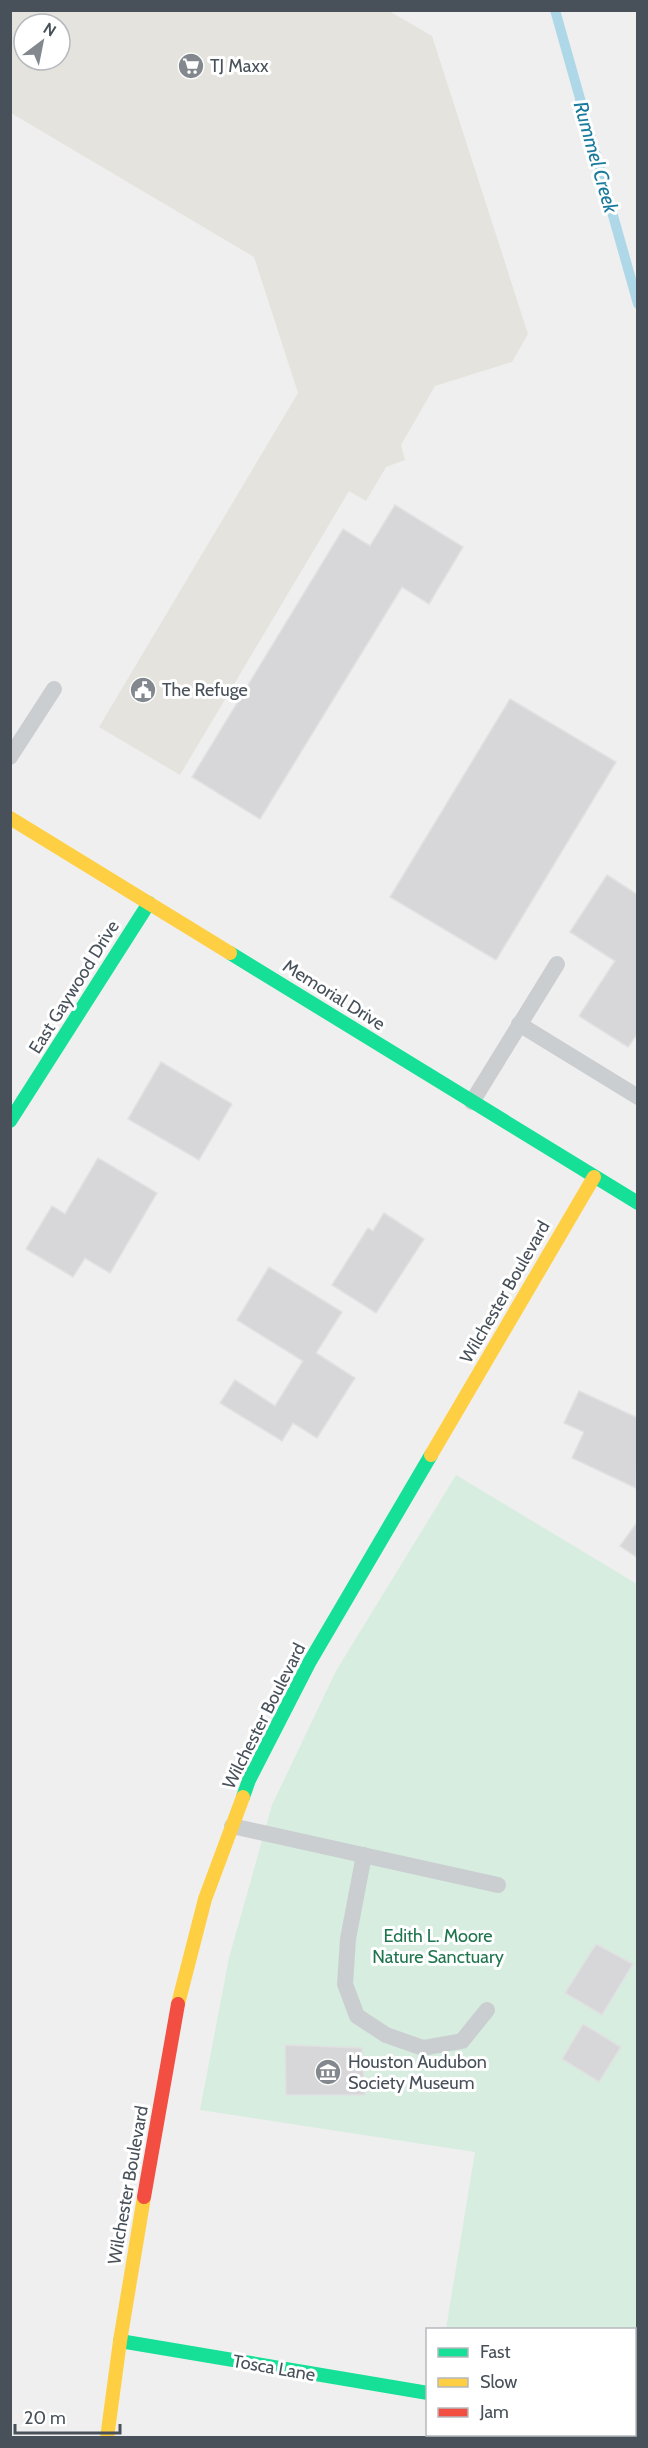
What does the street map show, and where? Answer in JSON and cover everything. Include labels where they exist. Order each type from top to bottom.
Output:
[{"type":"street","name":"Memorial Drive","points":[[10,818],[594,1177],[635,1195]]},
{"type":"street","name":"East Gaywood Drive","points":[[10,1121],[149,903]]},
{"type":"street","name":"Wilchester Boulevard","points":[[107,2438],[120,2342],[173,2024],[205,1899],[249,1780],[309,1663],[594,1177]]},
{"type":"street","name":"Tosca Lane","points":[[120,2342],[426,2394]]},
{"type":"lane","points":[[10,757],[54,688]]},
{"type":"lane","points":[[472,1102],[557,964]]},
{"type":"lane","points":[[519,1024],[638,1097]]},
{"type":"lane","points":[[232,1826],[498,1885]]},
{"type":"lane","points":[[364,1855],[348,1938],[345,1984],[357,2016],[387,2035],[423,2048],[462,2041],[487,2010]]},
{"type":"shaded area","points":[[11,10],[389,11],[432,36],[528,334],[512,362],[435,386],[401,445],[405,460],[386,467],[366,501],[349,491],[180,775],[99,727],[298,393],[254,257],[11,113]]},
{"type":"green space","name":"Edith L. Moore Nature Sanctuary","points":[[456,1475],[637,1584],[637,2338],[636,2328],[446,2328],[475,2152],[200,2110],[229,1958],[272,1805],[336,1671]]},
{"type":"building","points":[[395,505],[463,547],[429,604],[402,587],[260,819],[192,777],[343,529],[370,546]]},
{"type":"building","points":[[510,699],[616,762],[496,960],[390,897]]},
{"type":"building","points":[[607,875],[638,895],[638,1033],[628,1047],[579,1016],[615,961],[570,932]]},
{"type":"building","points":[[161,1062],[232,1104],[199,1160],[128,1119]]},
{"type":"building","points":[[98,1158],[157,1193],[110,1273],[85,1258],[73,1277],[26,1249],[52,1206],[65,1214]]},
{"type":"building","points":[[384,1213],[424,1239],[376,1313],[332,1285],[368,1228],[373,1231]]},
{"type":"building","points":[[269,1267],[342,1312],[316,1353],[355,1378],[317,1438],[293,1423],[282,1441],[220,1403],[235,1380],[275,1406],[303,1361],[237,1320]]},
{"type":"building","points":[[579,1391],[638,1418],[636,1488],[572,1458],[584,1432],[564,1423]]},
{"type":"building","points":[[638,1521],[638,1558],[620,1546]]},
{"type":"building","points":[[596,1944],[633,1964],[602,2015],[565,1993]]},
{"type":"building","points":[[583,2024],[621,2047],[599,2082],[562,2059]]},
{"type":"building","points":[[285,2045],[362,2048],[365,2095],[286,2095]]},
{"type":"waterway","name":"Rummel Creek","points":[[555,10],[638,304]]},
{"type":"traffic: fast","points":[[10,1121],[149,903]]},
{"type":"traffic: fast","points":[[230,953],[638,1203]]},
{"type":"traffic: fast","points":[[243,1797],[249,1780],[309,1663],[431,1455]]},
{"type":"traffic: fast","points":[[120,2341],[426,2393]]},
{"type":"traffic: slow","points":[[10,818],[230,953]]},
{"type":"traffic: slow","points":[[431,1455],[594,1177]]},
{"type":"traffic: slow","points":[[178,2004],[205,1899],[243,1797]]},
{"type":"traffic: slow","points":[[107,2438],[120,2341],[144,2197]]},
{"type":"traffic: jam","points":[[144,2197],[178,2004]]},
{"type":"place","name":"TJ Maxx","points":[[191,66]]},
{"type":"place","name":"The Refuge","points":[[143,690]]},
{"type":"place","name":"Houston Audubon Society Museum","points":[[328,2072]]}]
